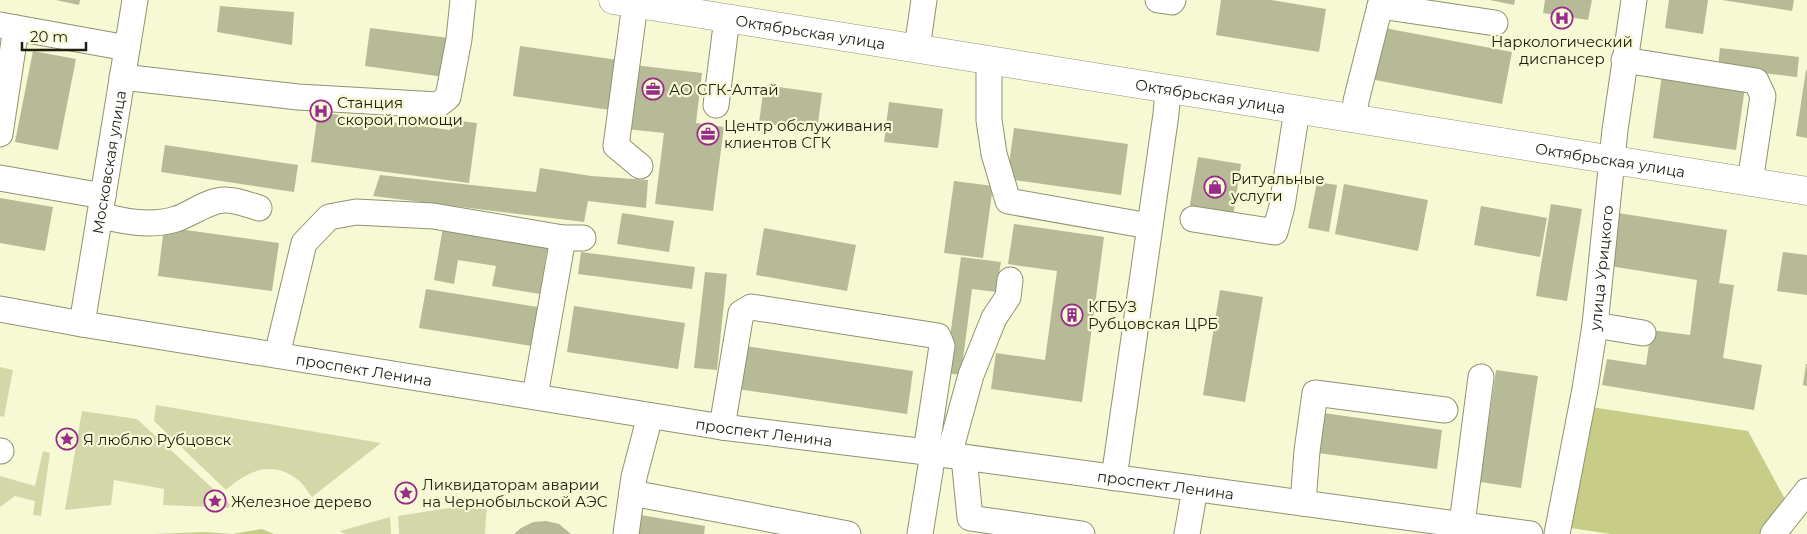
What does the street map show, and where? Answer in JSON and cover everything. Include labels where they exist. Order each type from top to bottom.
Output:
[{"type":"main road","name":"Октябрьская улица","points":[[624,2],[1807,191]]},
{"type":"street","name":"Московская улица","points":[[82,324],[135,0]]},
{"type":"street","points":[[122,77],[298,97],[438,105],[448,97],[459,39],[463,0]]},
{"type":"street","points":[[917,48],[924,0]]},
{"type":"street","points":[[1158,0],[1172,2],[1173,0]]},
{"type":"street","name":"улица Урицкого","points":[[1557,534],[1595,325],[1624,60],[1634,0]]},
{"type":"street","points":[[624,2],[616,146],[640,166]]},
{"type":"street","points":[[1354,118],[1356,101],[1382,3],[1495,24]]},
{"type":"street","points":[[716,106],[727,18]]},
{"type":"street","points":[[0,134],[8,27],[127,48]]},
{"type":"street","points":[[990,60],[988,120],[994,154],[1008,201],[1149,226]]},
{"type":"street","points":[[1624,60],[1756,81],[1763,96],[1750,182]]},
{"type":"street","points":[[1114,478],[1168,89]]},
{"type":"street","points":[[1193,219],[1276,232],[1282,206],[1297,110]]},
{"type":"street","points":[[0,178],[101,206],[122,221],[147,223],[175,220],[198,208],[224,200],[259,208]]},
{"type":"street","points":[[277,356],[304,242],[329,217],[356,212],[433,216],[573,238],[535,396]]},
{"type":"street","points":[[920,534],[943,454],[971,375],[994,318],[1008,297],[1010,280]]},
{"type":"street","points":[[722,427],[741,313],[751,307],[938,336],[942,346],[943,454],[970,524],[1082,534]]},
{"type":"street","name":"проспект Ленина","points":[[0,309],[277,356],[722,427],[943,454],[1530,534]]},
{"type":"street","points":[[1595,325],[1643,333]]},
{"type":"street","points":[[1462,524],[1481,376]]},
{"type":"street","points":[[1303,503],[1307,451],[1315,393],[1445,410]]},
{"type":"street","points":[[626,534],[634,478],[650,416]]},
{"type":"street","points":[[1187,534],[1195,489]]},
{"type":"street","points":[[1773,534],[1807,491]]},
{"type":"street","points":[[632,493],[848,534]]},
{"type":"green space","points":[[0,367],[13,370],[4,417],[0,416]]},
{"type":"green space","points":[[156,405],[381,443],[312,497],[297,479],[287,473],[269,469],[251,473],[226,490],[154,421]]},
{"type":"green space","points":[[1578,405],[1748,431],[1792,512],[1791,534],[1611,534],[1557,526]]},
{"type":"green space","points":[[82,411],[137,419],[234,508],[163,505],[164,489],[114,480],[111,505],[65,510]]},
{"type":"green space","points":[[43,451],[50,453],[41,516],[33,515],[35,501],[15,496],[0,507],[0,476],[35,486]]},
{"type":"green space","points":[[487,502],[485,534],[399,534],[398,516]]},
{"type":"green space","points":[[390,517],[391,534],[345,534],[340,531]]},
{"type":"green space","points":[[262,529],[274,534],[232,534]]},
{"type":"green space","points":[[205,532],[232,534],[154,534]]},
{"type":"building","points":[[56,0],[80,0],[79,5]]},
{"type":"building","points":[[1221,0],[1271,0],[1326,9],[1319,52],[1216,35]]},
{"type":"building","points":[[1490,0],[1515,0],[1514,5]]},
{"type":"building","points":[[1545,0],[1592,0],[1588,20],[1543,13]]},
{"type":"building","points":[[1669,0],[1708,0],[1703,34],[1665,28]]},
{"type":"building","points":[[1722,0],[1794,0],[1792,11]]},
{"type":"building","points":[[220,6],[294,12],[292,45],[217,32]]},
{"type":"building","points":[[1379,27],[1512,52],[1502,104],[1370,79]]},
{"type":"building","points":[[370,28],[449,38],[444,77],[365,66]]},
{"type":"building","points":[[520,46],[618,60],[610,110],[513,96]]},
{"type":"building","points":[[1720,48],[1799,57],[1797,77],[1718,68]]},
{"type":"building","points":[[33,51],[76,59],[58,150],[15,142]]},
{"type":"building","points":[[634,65],[702,73],[696,123],[724,127],[713,211],[655,204],[664,133],[626,129]]},
{"type":"building","points":[[1807,70],[1807,138],[1796,136]]},
{"type":"building","points":[[1662,75],[1745,87],[1736,150],[1653,138]]},
{"type":"building","points":[[764,85],[822,93],[817,131],[759,123]]},
{"type":"building","points":[[889,102],[943,109],[938,148],[884,142]]},
{"type":"building","points":[[318,112],[450,130],[451,120],[477,123],[469,183],[311,162]]},
{"type":"building","points":[[1014,128],[1128,144],[1121,195],[1007,179]]},
{"type":"building","points":[[165,145],[298,165],[294,192],[161,172]]},
{"type":"building","name":"Ритуальные услуги","points":[[1198,157],[1241,164],[1233,217],[1189,210]]},
{"type":"building","points":[[540,168],[591,176],[648,180],[646,208],[588,201],[584,222],[373,196],[380,175],[536,192]]},
{"type":"building","points":[[954,181],[993,186],[983,258],[944,253]]},
{"type":"building","points":[[1317,182],[1337,185],[1329,232],[1308,228]]},
{"type":"building","points":[[1344,184],[1428,200],[1418,251],[1335,234]]},
{"type":"building","points":[[0,198],[53,207],[45,251],[0,243]]},
{"type":"building","points":[[1551,204],[1582,209],[1567,301],[1536,296]]},
{"type":"building","points":[[1481,206],[1547,218],[1540,257],[1474,245]]},
{"type":"building","points":[[622,213],[674,221],[669,252],[617,244]]},
{"type":"building","points":[[1618,213],[1727,230],[1719,283],[1734,285],[1723,358],[1762,365],[1754,410],[1602,385],[1607,359],[1646,365],[1651,330],[1690,335],[1697,280],[1610,266]]},
{"type":"building","name":"КГБУЗ Рубцовская ЦРБ","points":[[1014,224],[1104,237],[1082,402],[991,389],[996,353],[1045,360],[1057,271],[1008,264]]},
{"type":"building","points":[[164,227],[279,243],[272,291],[158,276]]},
{"type":"building","points":[[443,227],[548,244],[540,294],[492,286],[496,266],[458,260],[454,284],[434,280]]},
{"type":"building","points":[[764,228],[856,245],[847,291],[756,275]]},
{"type":"building","points":[[581,252],[695,267],[692,289],[578,274]]},
{"type":"building","points":[[1783,252],[1807,255],[1807,295],[1777,291]]},
{"type":"building","points":[[961,257],[1001,262],[999,273],[1007,274],[1004,293],[972,289],[961,375],[945,373]]},
{"type":"building","points":[[705,272],[727,274],[717,370],[694,368]]},
{"type":"building","points":[[426,289],[538,307],[532,346],[419,328]]},
{"type":"building","points":[[1220,290],[1263,297],[1245,402],[1203,395]]},
{"type":"building","points":[[574,306],[685,323],[678,369],[567,352]]},
{"type":"building","points":[[738,345],[913,371],[907,414],[731,388]]},
{"type":"building","points":[[1807,364],[1807,386],[1803,385]]},
{"type":"building","points":[[1496,370],[1538,376],[1521,488],[1480,482]]},
{"type":"building","points":[[1324,413],[1442,430],[1437,469],[1318,453]]},
{"type":"building","points":[[641,515],[705,526],[704,534],[638,534]]},
{"type":"building","points":[[546,521],[559,524],[571,534],[514,534],[533,522]]},
{"type":"place","name":"Наркологический диспансер","points":[[1562,18]]},
{"type":"place","name":"АО СГК-Алтай","points":[[653,89]]},
{"type":"place","name":"Станция скорой помощи","points":[[321,111]]},
{"type":"place","name":"Центр обслуживания клиентов СГК","points":[[708,134]]},
{"type":"place","name":"Ритуальные услуги","points":[[1215,187]]},
{"type":"place","name":"КГБУЗ Рубцовская ЦРБ","points":[[1072,315]]},
{"type":"place","name":"Я люблю Рубцовск","points":[[67,439]]},
{"type":"place","name":"Ликвидаторам аварии на Чернобыльской АЭС","points":[[406,493]]},
{"type":"place","name":"Железное дерево","points":[[215,501]]}]
